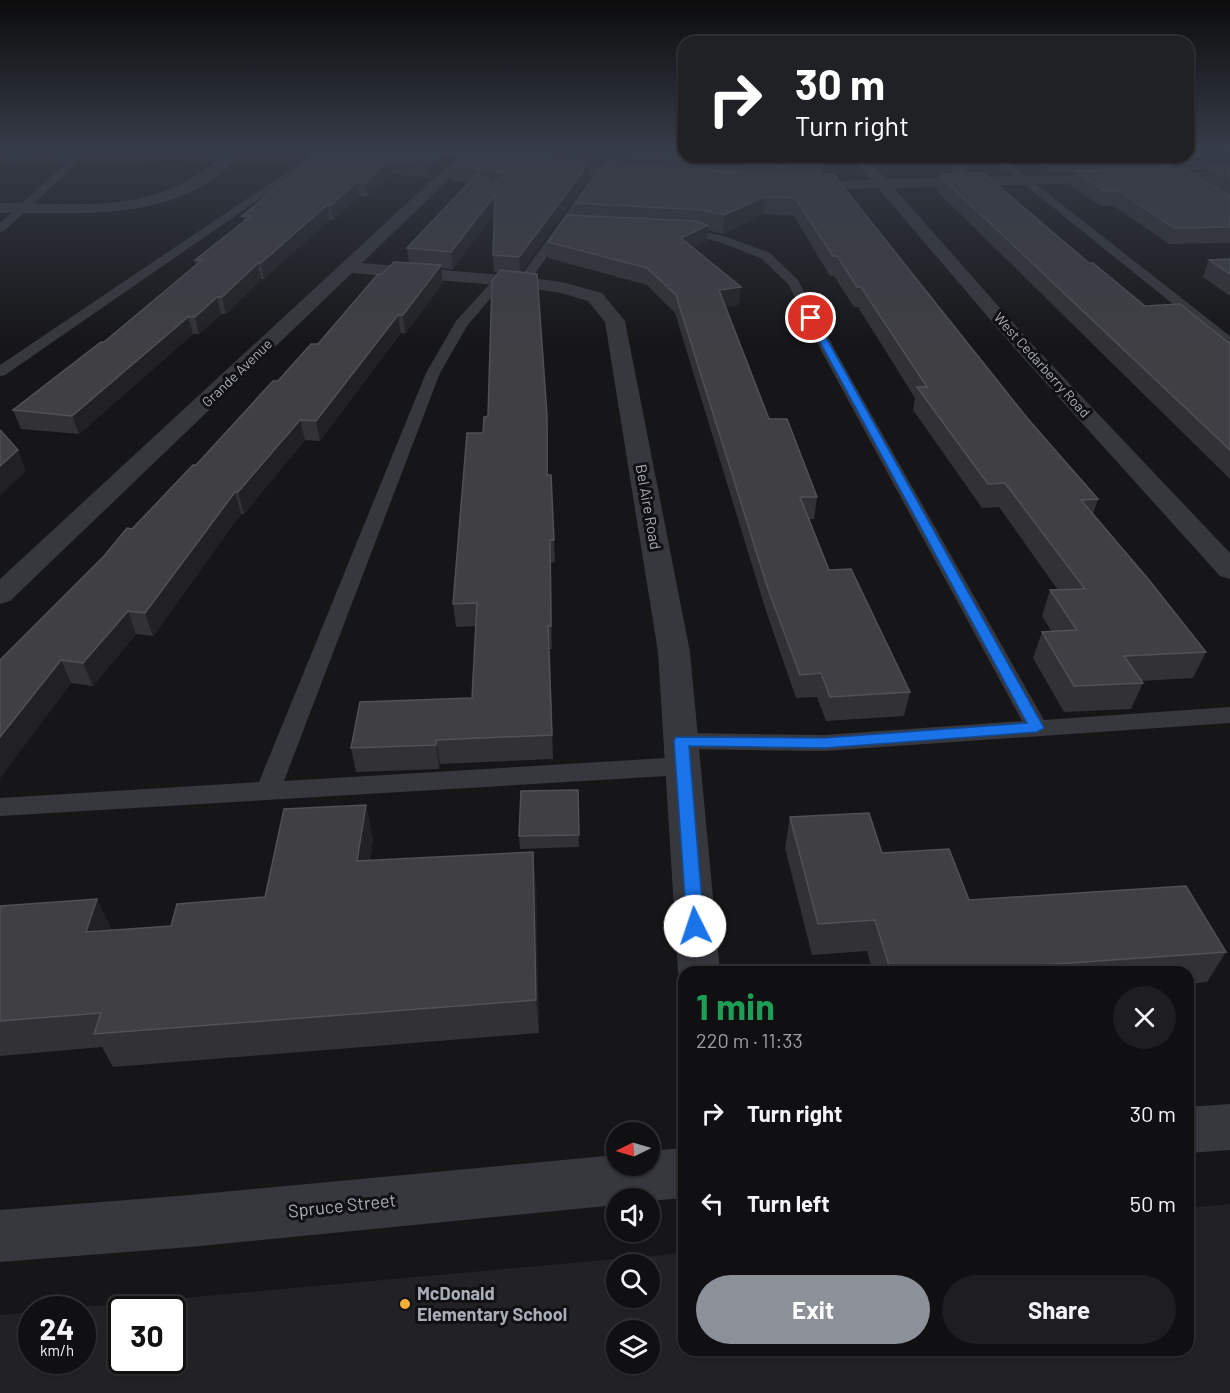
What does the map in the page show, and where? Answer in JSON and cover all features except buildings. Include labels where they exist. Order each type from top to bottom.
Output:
[{"type":"street","name":"Grande Avenue","points":[[0,595],[404,214]]},
{"type":"street","name":"West Cedarberry Road","points":[[909,214],[1023,346],[1230,570]]},
{"type":"street","name":"Bel Aire Road","points":[[348,267],[512,281],[562,288],[595,297],[615,321],[674,652],[699,966]]},
{"type":"street","points":[[1194,1130],[1230,1127]]},
{"type":"street","name":"Spruce Street","points":[[0,1236],[202,1220],[678,1174]]},
{"type":"lane","points":[[0,229],[16,214]]},
{"type":"lane","points":[[0,372],[232,214]]},
{"type":"lane","points":[[268,790],[433,373],[461,324],[512,281],[564,226],[572,214]]},
{"type":"lane","points":[[1068,214],[1230,343]]},
{"type":"lane","points":[[564,226],[586,226]]},
{"type":"lane","points":[[663,230],[697,232],[720,238],[766,256],[794,283],[835,362],[1037,728]]},
{"type":"lane","points":[[0,807],[268,790],[682,753],[1230,715]]},
{"type":"shaded area","name":"McDonald Elementary School","points":[[1230,1204],[1230,1393],[0,1393],[0,1315],[18,1313],[18,1374],[96,1374],[96,1306],[108,1305],[108,1374],[186,1374],[186,1298],[606,1260],[606,1308],[660,1308],[660,1255],[678,1254],[678,1356],[1194,1356],[1194,1207]]},
{"type":"place","name":"McDonald Elementary School","points":[[405,1304]]},
{"type":"route","points":[[695,926],[681,741],[824,743],[1037,728],[811,318]]}]
